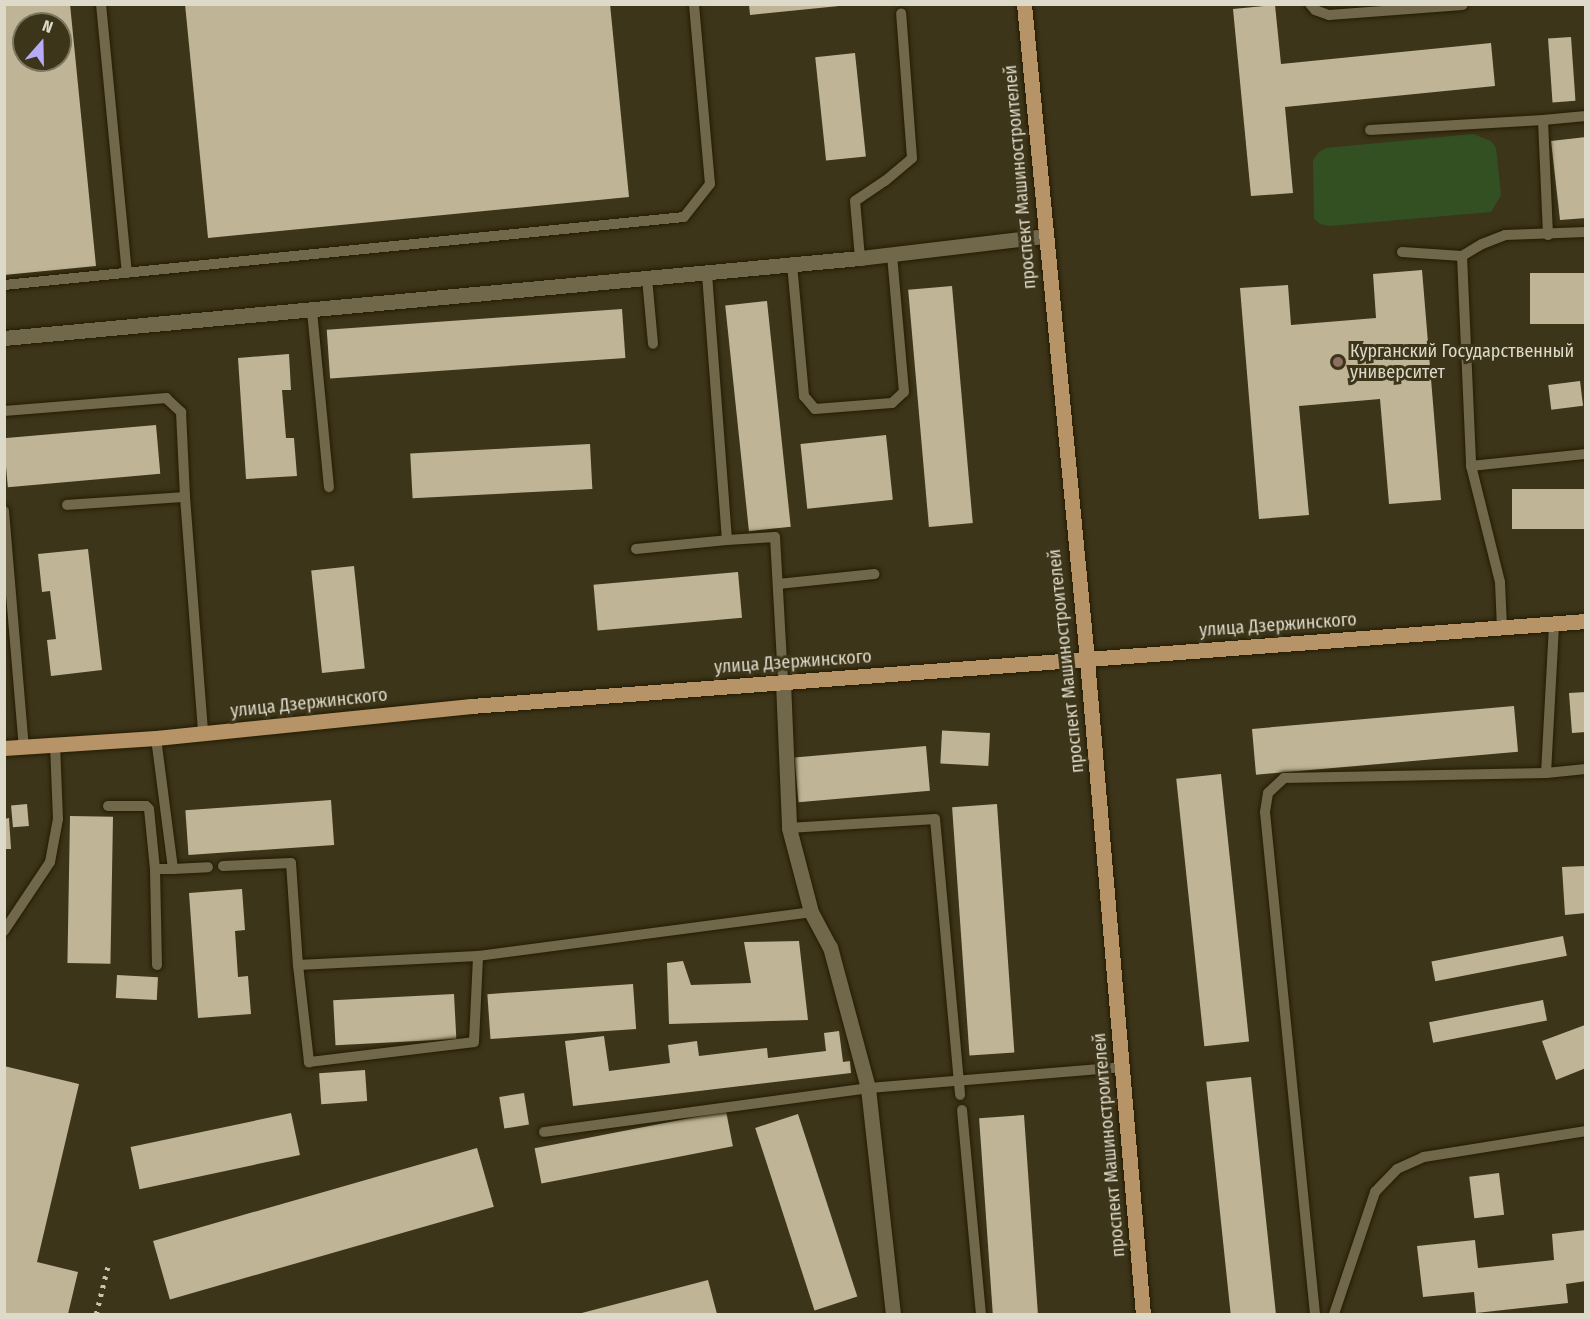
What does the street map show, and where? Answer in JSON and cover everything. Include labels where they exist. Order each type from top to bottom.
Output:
[{"type":"main road","name":"проспект Машиностроителей","points":[[1024,4],[1087,660],[1143,1314]]},
{"type":"main road","name":"улица Дзержинского","points":[[4,748],[156,738],[471,706],[1586,621]]},
{"type":"street","points":[[4,338],[860,258],[1045,236]]},
{"type":"street","points":[[783,682],[789,828],[812,912],[830,947],[868,1088],[892,1314]]},
{"type":"lane","points":[[101,4],[128,273]]},
{"type":"lane","points":[[4,285],[684,217],[710,184],[694,4]]},
{"type":"lane","points":[[1311,4],[1315,10],[1329,15],[1463,5]]},
{"type":"lane","points":[[860,258],[855,201],[885,181],[912,158],[901,13]]},
{"type":"lane","points":[[1370,130],[1586,116]]},
{"type":"lane","points":[[1543,120],[1548,235]]},
{"type":"lane","points":[[1402,252],[1462,256],[1482,243],[1505,235],[1586,232]]},
{"type":"lane","points":[[792,264],[804,396],[815,409],[892,403],[904,392],[892,254]]},
{"type":"lane","points":[[1462,256],[1472,466],[1500,582],[1502,628]]},
{"type":"lane","points":[[707,272],[727,540]]},
{"type":"lane","points":[[648,278],[653,344]]},
{"type":"lane","points":[[312,311],[329,487]]},
{"type":"lane","points":[[4,411],[166,398],[182,412],[185,497],[203,732]]},
{"type":"lane","points":[[1472,466],[1586,454]]},
{"type":"lane","points":[[66,505],[185,497]]},
{"type":"lane","points":[[4,511],[9,612],[24,747]]},
{"type":"lane","points":[[636,549],[775,537],[783,682]]},
{"type":"lane","points":[[778,584],[874,574]]},
{"type":"lane","points":[[1546,772],[1554,625]]},
{"type":"lane","points":[[156,738],[173,869]]},
{"type":"lane","points":[[4,931],[50,862],[58,819],[55,744]]},
{"type":"lane","points":[[1315,1314],[1267,835],[1265,812],[1268,793],[1284,778],[1546,772],[1586,769]]},
{"type":"lane","points":[[108,806],[146,806],[149,809],[155,869],[157,965]]},
{"type":"lane","points":[[789,828],[935,819],[960,1095]]},
{"type":"lane","points":[[224,866],[291,863],[298,965],[309,1062],[474,1042],[478,956]]},
{"type":"lane","points":[[155,869],[208,867]]},
{"type":"lane","points":[[298,965],[478,956],[812,912]]},
{"type":"lane","points":[[544,1132],[868,1088],[1122,1067]]},
{"type":"lane","points":[[962,1110],[981,1314]]},
{"type":"lane","points":[[1334,1314],[1376,1192],[1397,1169],[1424,1157],[1586,1131]]},
{"type":"green space","points":[[1473,134],[1491,141],[1496,148],[1501,195],[1491,212],[1329,226],[1320,224],[1314,218],[1313,160],[1319,152],[1326,148]]},
{"type":"building","points":[[4,4],[70,4],[71,12],[12,12],[12,72],[72,72],[72,24],[96,266],[4,275]]},
{"type":"building","points":[[185,4],[610,4],[629,197],[208,238]]},
{"type":"building","points":[[749,4],[839,4],[839,6],[750,15]]},
{"type":"building","points":[[1275,5],[1281,64],[1491,43],[1495,86],[1285,107],[1293,193],[1251,196],[1233,9]]},
{"type":"building","points":[[1571,37],[1575,101],[1553,102],[1548,39]]},
{"type":"building","points":[[855,53],[866,156],[826,161],[815,57]]},
{"type":"building","points":[[1586,137],[1586,218],[1560,220],[1551,141]]},
{"type":"building","name":"Курганский Государственный университет","points":[[1422,270],[1441,500],[1389,504],[1380,399],[1299,406],[1309,515],[1259,519],[1240,288],[1288,285],[1291,325],[1376,318],[1373,274]]},
{"type":"building","points":[[1530,273],[1586,273],[1586,324],[1530,324]]},
{"type":"building","points":[[952,286],[973,523],[929,527],[908,290]]},
{"type":"building","points":[[767,301],[791,527],[749,531],[725,305]]},
{"type":"building","points":[[622,309],[625,358],[330,379],[327,330]]},
{"type":"building","points":[[289,354],[291,390],[282,390],[286,438],[294,438],[297,476],[246,479],[238,358]]},
{"type":"building","points":[[1580,381],[1583,406],[1551,410],[1548,385]]},
{"type":"building","points":[[156,425],[160,474],[8,487],[4,438]]},
{"type":"building","points":[[886,435],[893,500],[807,509],[800,444]]},
{"type":"building","points":[[590,444],[592,489],[413,498],[410,453]]},
{"type":"building","points":[[1512,489],[1586,489],[1586,529],[1512,529]]},
{"type":"building","points":[[88,549],[102,670],[51,676],[47,640],[56,639],[50,591],[42,592],[38,554]]},
{"type":"building","points":[[354,566],[365,668],[322,673],[311,570]]},
{"type":"building","points":[[738,572],[742,618],[598,630],[594,585]]},
{"type":"building","points":[[1586,692],[1586,732],[1572,733],[1569,693]]},
{"type":"building","points":[[1514,706],[1518,752],[1256,775],[1252,729]]},
{"type":"building","points":[[942,730],[990,733],[988,766],[940,763]]},
{"type":"building","points":[[926,746],[930,791],[798,802],[795,758]]},
{"type":"building","points":[[1221,774],[1249,1042],[1204,1046],[1176,779]]},
{"type":"building","points":[[331,800],[334,845],[188,855],[185,810]]},
{"type":"building","points":[[27,804],[29,826],[13,827],[11,805]]},
{"type":"building","points":[[997,804],[1014,1052],[969,1056],[952,807]]},
{"type":"building","points":[[70,816],[113,817],[110,964],[67,963]]},
{"type":"building","points":[[9,818],[11,849],[4,849],[4,819]]},
{"type":"building","points":[[1586,866],[1586,913],[1565,915],[1562,867]]},
{"type":"building","points":[[242,889],[245,930],[235,931],[238,977],[248,976],[251,1014],[198,1018],[189,893]]},
{"type":"building","points":[[1563,936],[1567,956],[1435,981],[1431,962]]},
{"type":"building","points":[[799,941],[808,1020],[669,1024],[667,963],[683,961],[691,985],[751,983],[744,942]]},
{"type":"building","points":[[117,975],[158,977],[157,1000],[116,998]]},
{"type":"building","points":[[633,984],[636,1029],[490,1039],[487,994]]},
{"type":"building","points":[[454,994],[456,1039],[336,1045],[333,1000]]},
{"type":"building","points":[[1543,1000],[1547,1021],[1433,1043],[1429,1022]]},
{"type":"building","points":[[1585,1025],[1586,1068],[1556,1080],[1542,1041]]},
{"type":"building","points":[[839,1031],[843,1062],[850,1061],[851,1073],[573,1106],[565,1041],[604,1036],[609,1071],[670,1063],[668,1045],[697,1041],[699,1056],[767,1048],[768,1058],[826,1051],[824,1033]]},
{"type":"building","points":[[4,1066],[79,1084],[37,1262],[78,1272],[68,1314],[4,1314]]},
{"type":"building","points":[[365,1070],[367,1101],[321,1104],[319,1073]]},
{"type":"building","points":[[1251,1077],[1276,1314],[1231,1314],[1206,1082]]},
{"type":"building","points":[[524,1093],[529,1125],[504,1129],[499,1097]]},
{"type":"building","points":[[726,1111],[733,1146],[541,1184],[535,1148]]},
{"type":"building","points":[[291,1113],[300,1155],[140,1189],[131,1147]]},
{"type":"building","points":[[798,1114],[857,1297],[815,1311],[755,1128]]},
{"type":"building","points":[[1024,1115],[1038,1314],[993,1314],[979,1118]]},
{"type":"building","points":[[477,1148],[494,1207],[170,1300],[153,1241]]},
{"type":"building","points":[[1499,1173],[1504,1215],[1474,1218],[1469,1177]]},
{"type":"building","points":[[1586,1230],[1586,1281],[1566,1284],[1568,1303],[1476,1313],[1474,1292],[1423,1297],[1417,1246],[1475,1240],[1478,1268],[1554,1260],[1552,1234]]},
{"type":"building","points":[[708,1280],[717,1314],[578,1314]]},
{"type":"railway","points":[[96,1314],[108,1265]]},
{"type":"place","name":"Курганский Государственный университет","points":[[1338,362]]}]
